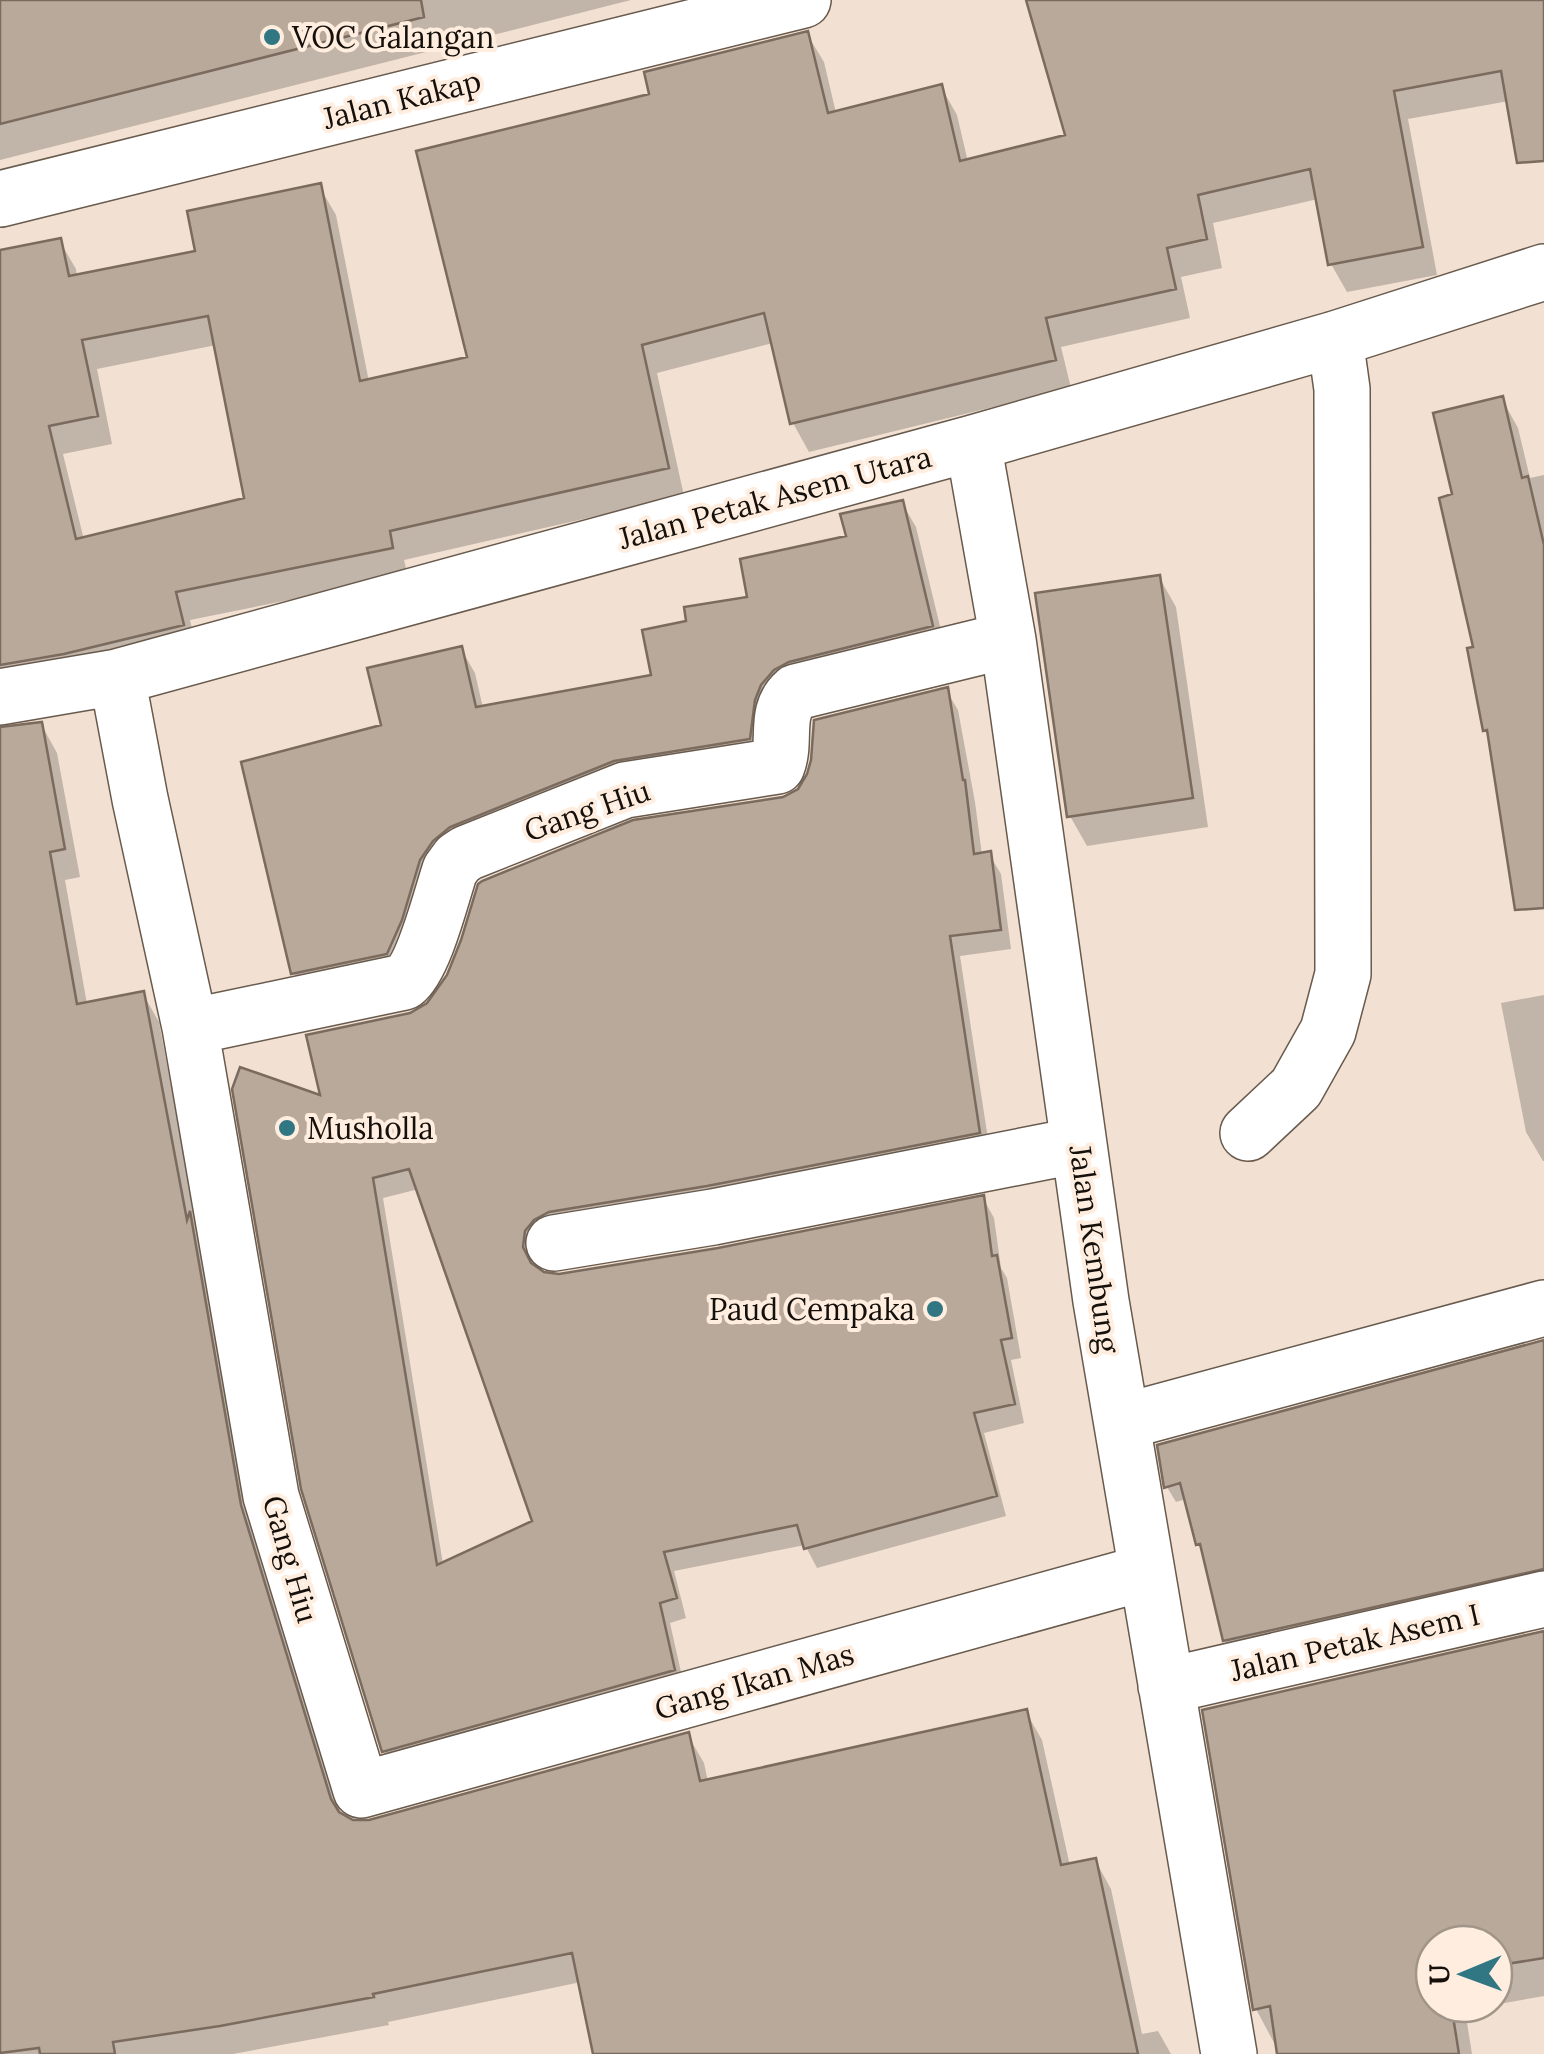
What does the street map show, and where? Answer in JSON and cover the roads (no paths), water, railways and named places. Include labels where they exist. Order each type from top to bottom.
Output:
[{"type":"street","name":"Jalan Kakap","points":[[0,199],[803,0]]},
{"type":"street","name":"Jalan Petak Asem Utara","points":[[0,697],[117,676],[973,443],[1335,339],[1544,272]]},
{"type":"street","points":[[1248,1133],[1296,1088],[1328,1032],[1343,974],[1342,389],[1335,339]]},
{"type":"street","name":"Jalan Kembung","points":[[973,443],[1008,640],[1101,1301],[1229,2054]]},
{"type":"street","name":"Gang Hiu","points":[[190,1028],[404,982],[419,962],[450,870],[466,853],[625,790],[777,766],[783,707],[796,692],[1008,640]]},
{"type":"street","name":"Gang Hiu","points":[[117,676],[190,1028],[272,1496],[361,1790]]},
{"type":"street","points":[[554,1243],[713,1217],[1080,1145]]},
{"type":"street","points":[[1122,1422],[1544,1308]]},
{"type":"street","name":"Gang Ikan Mas","points":[[361,1790],[1147,1572]]},
{"type":"street","name":"Jalan Petak Asem I","points":[[1166,1686],[1544,1598]]},
{"type":"place","name":"VOC Galangan","points":[[272,37]]},
{"type":"place","name":"Musholla","points":[[287,1128]]},
{"type":"place","name":"Paud Cempaka","points":[[935,1309]]}]
